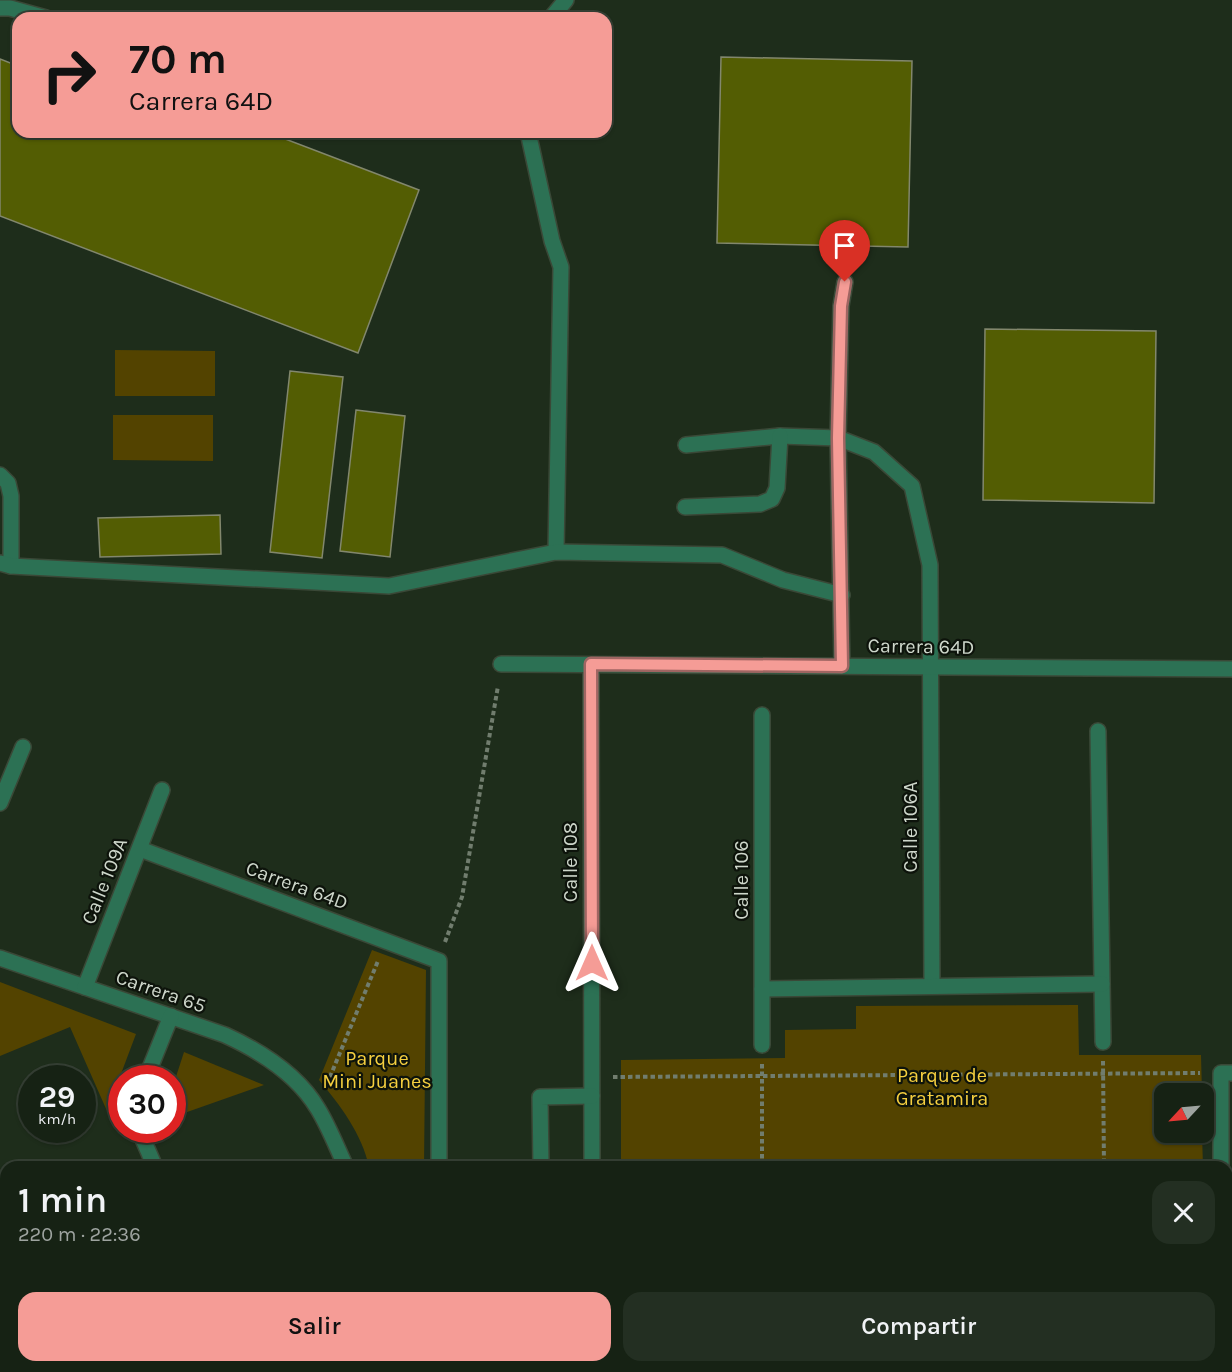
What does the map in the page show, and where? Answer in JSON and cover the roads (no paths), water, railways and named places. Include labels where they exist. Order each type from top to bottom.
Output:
[{"type":"street","points":[[555,12],[566,0]]},
{"type":"street","points":[[0,9],[10,8],[24,12]]},
{"type":"street","points":[[529,138],[552,241],[561,267],[556,552]]},
{"type":"street","points":[[842,666],[838,438],[841,306],[845,282]]},
{"type":"street","points":[[685,507],[760,504],[772,498],[777,488],[780,436]]},
{"type":"street","name":"Calle 106A","points":[[686,445],[780,436],[838,438],[874,452],[912,486],[930,565],[932,986]]},
{"type":"street","points":[[0,475],[8,483],[11,496],[5,565],[389,586],[556,552],[722,555],[783,580],[842,595]]},
{"type":"street","name":"Carrera 64D","points":[[501,664],[1232,669]]},
{"type":"street","name":"Calle 108","points":[[591,664],[592,1161]]},
{"type":"street","name":"Calle 106","points":[[762,715],[762,1045]]},
{"type":"street","points":[[1098,731],[1103,1042]]},
{"type":"street","points":[[0,803],[22,747]]},
{"type":"street","name":"Calle 109A","points":[[85,987],[162,790]]},
{"type":"street","name":"Carrera 64D","points":[[140,849],[439,960],[440,1161]]},
{"type":"street","name":"Carrera 65","points":[[0,958],[171,1016],[248,1046],[275,1064],[298,1084],[317,1107],[343,1161]]},
{"type":"street","points":[[762,989],[1102,984]]},
{"type":"street","points":[[151,1065],[171,1016]]},
{"type":"street","points":[[1221,1161],[1226,1073]]},
{"type":"street","points":[[541,1161],[540,1097],[592,1096]]},
{"type":"street","points":[[145,1143],[152,1161]]},
{"type":"park label","name":"Parque Mini Juanes","points":[[377,1070]]},
{"type":"park label","name":"Parque de Gratamira","points":[[942,1086]]}]
